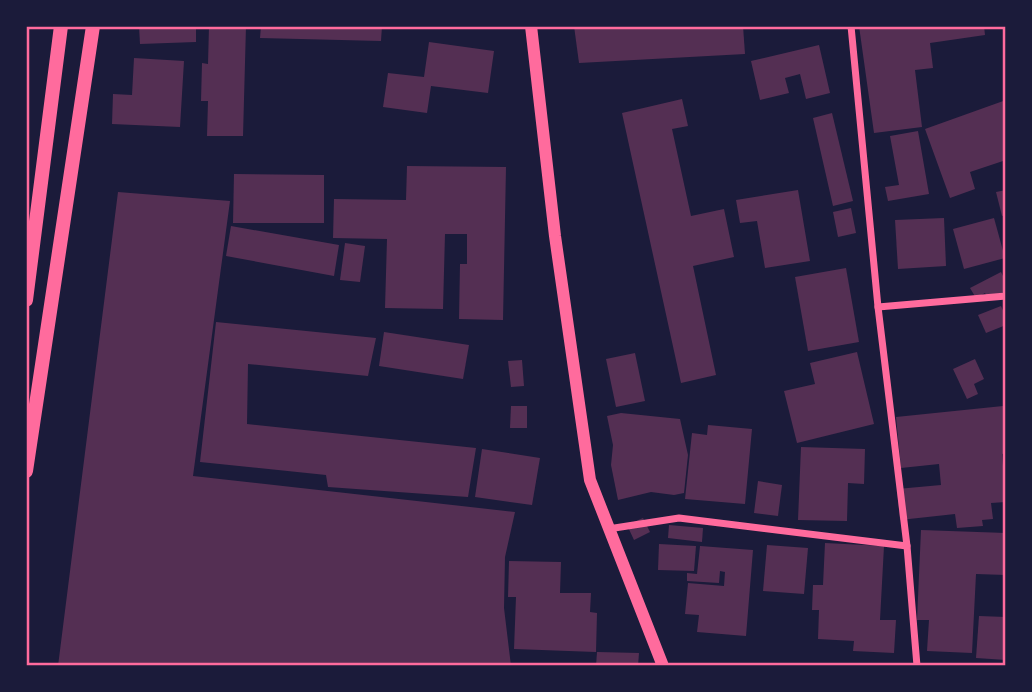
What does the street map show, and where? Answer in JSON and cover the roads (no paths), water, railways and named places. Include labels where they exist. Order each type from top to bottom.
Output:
[{"type":"main road","points":[[26,300],[29,252],[61,26]]},
{"type":"main road","points":[[26,471],[93,26]]},
{"type":"street","points":[[531,26],[555,236],[590,480],[663,666]]},
{"type":"street","points":[[851,26],[878,307],[908,546],[917,666]]},
{"type":"street","points":[[878,307],[1006,296]]},
{"type":"street","points":[[608,529],[678,518],[908,546]]}]
